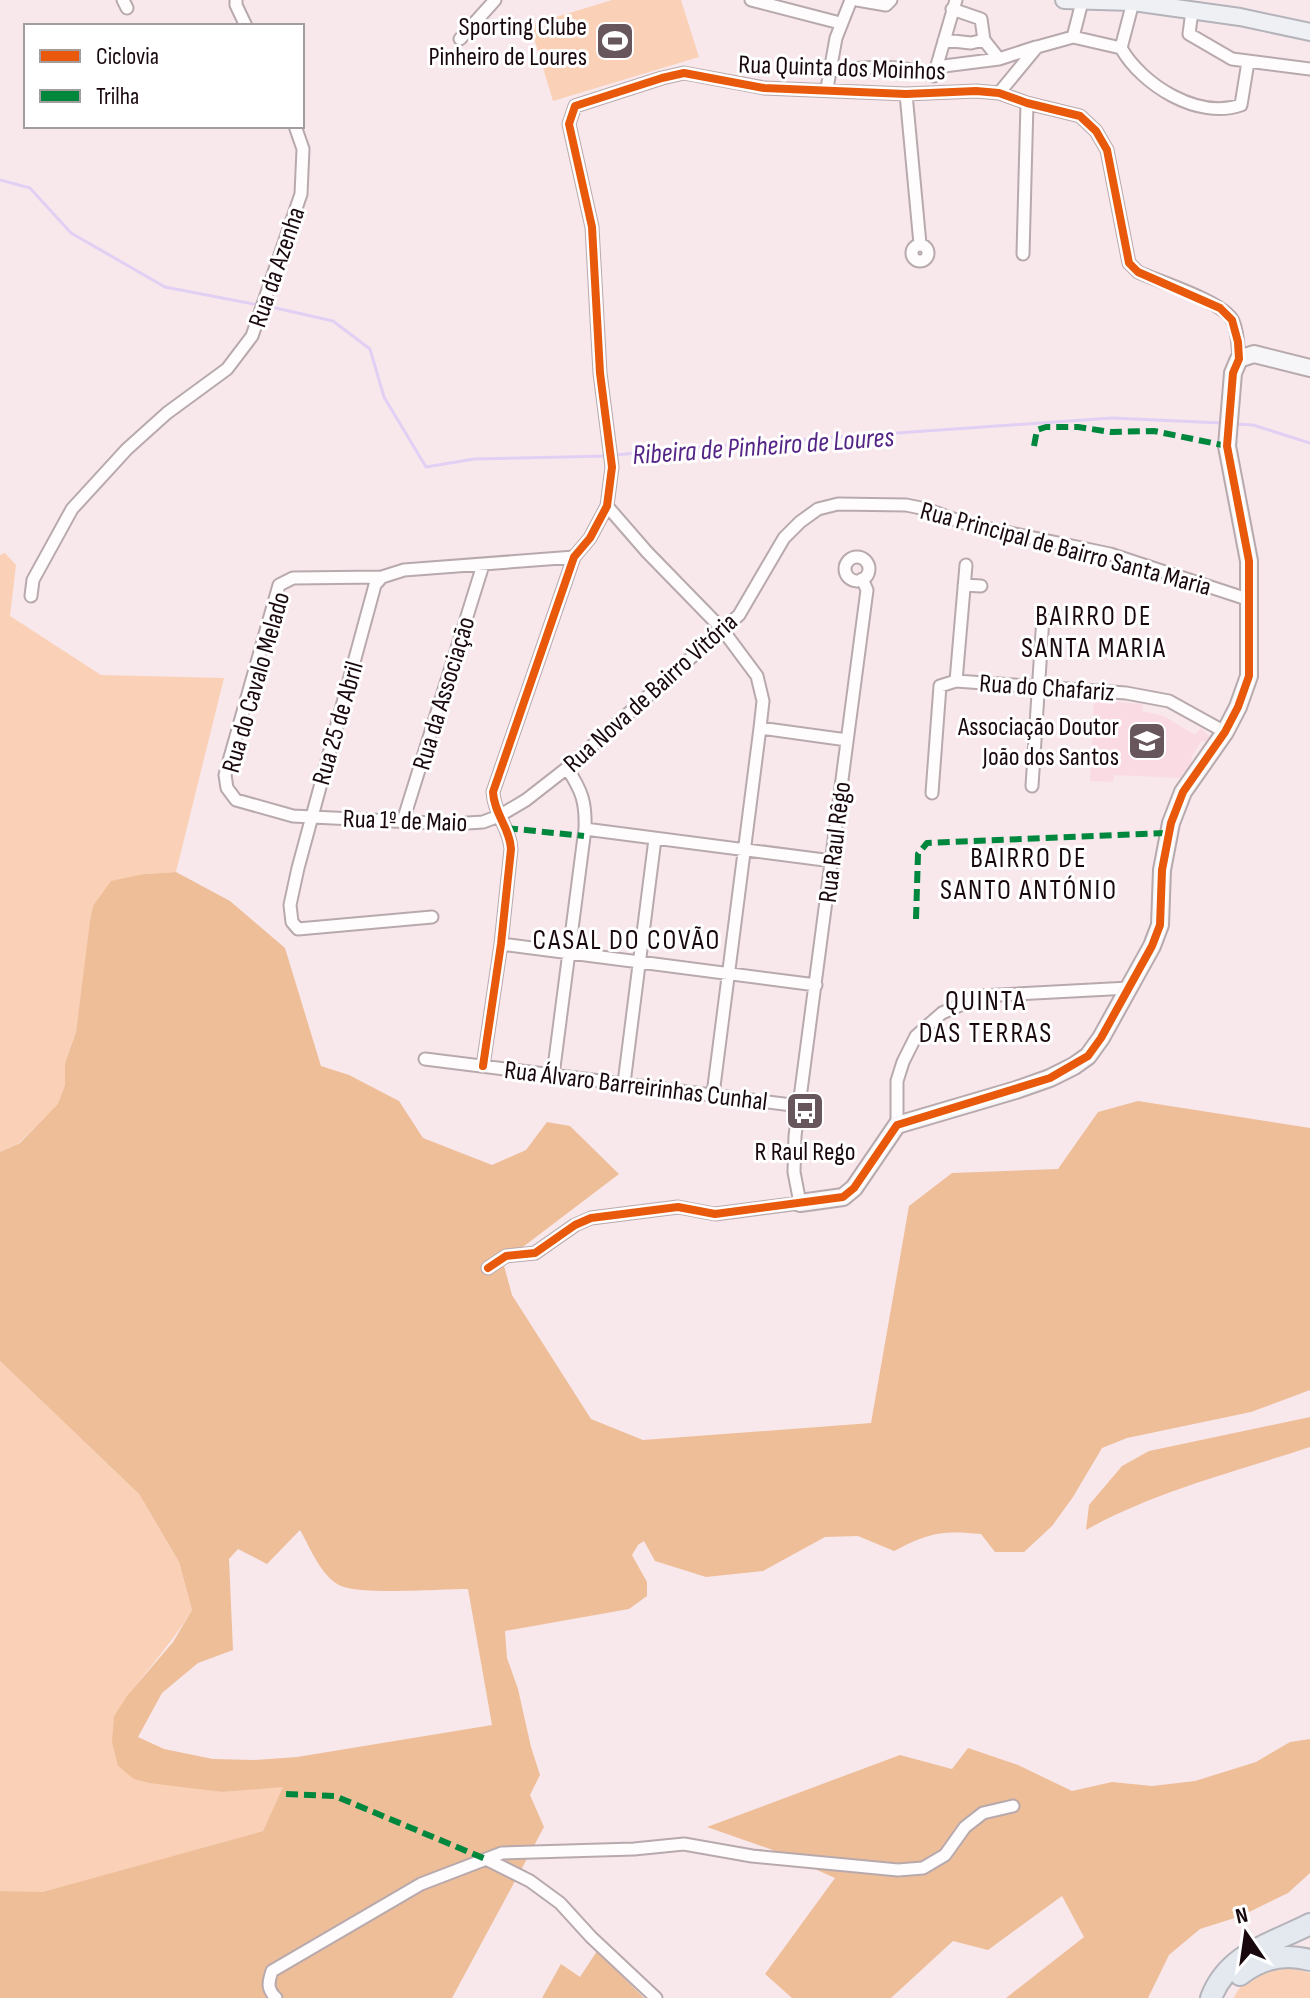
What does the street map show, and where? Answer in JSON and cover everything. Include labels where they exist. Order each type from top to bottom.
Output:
[{"type":"highway","points":[[1211,1998],[1216,1985],[1235,1961],[1310,1924]]},
{"type":"highway","points":[[1224,1998],[1234,1982],[1255,1965],[1285,1956],[1310,1960]]},
{"type":"main road","points":[[1064,0],[1133,2],[1240,17],[1310,32]]},
{"type":"street","points":[[236,0],[245,24]]},
{"type":"street","points":[[460,39],[495,0]]},
{"type":"street","points":[[751,0],[840,23]]},
{"type":"street","points":[[827,88],[840,23],[851,0]]},
{"type":"street","points":[[857,0],[879,5],[886,5],[891,0]]},
{"type":"street","points":[[1073,37],[1082,2]]},
{"type":"street","points":[[1133,2],[1121,48],[1126,57],[1161,89],[1183,101],[1226,110],[1241,105],[1248,62]]},
{"type":"street","points":[[930,91],[954,5],[981,19],[984,40],[996,59]]},
{"type":"street","points":[[1192,11],[1189,34],[1232,59],[1310,69]]},
{"type":"street","points":[[829,71],[861,67],[935,72],[1073,37],[1121,48]]},
{"type":"street","points":[[944,40],[971,43],[984,40]]},
{"type":"street","points":[[999,93],[1037,47]]},
{"type":"street","name":"Rua Quinta dos Moinhos","points":[[607,506],[612,467],[600,373],[592,227],[569,124],[575,106],[662,78],[684,73],[764,88],[827,88],[906,94],[930,91],[999,93],[1080,116],[1096,131],[1107,150],[1129,263],[1138,272],[1220,308],[1232,320],[1239,359]]},
{"type":"street","points":[[906,94],[920,244]]},
{"type":"street","points":[[1023,254],[1027,103]]},
{"type":"street","name":"Rua da Azenha","points":[[31,596],[33,580],[72,509],[167,413],[227,369],[252,336],[301,194],[303,149],[296,128]]},
{"type":"street","points":[[897,1125],[1016,1090],[1074,1066],[1088,1056],[1101,1038],[1152,946],[1160,925],[1162,870],[1171,823],[1183,792],[1225,732],[1249,676],[1249,561],[1227,436],[1233,373],[1239,359],[1254,354],[1310,368]]},
{"type":"street","name":"Rua Nova de Bairro Vitória","points":[[499,816],[526,800],[567,768],[739,615],[784,538],[800,522],[818,509],[847,503],[906,505]]},
{"type":"street","name":"Rua Principal de Bairro Santa Maria","points":[[906,505],[967,524],[1110,554],[1250,600]]},
{"type":"street","points":[[483,1066],[511,849],[510,837],[494,805],[493,792],[574,557],[590,538],[607,506],[722,629],[757,676],[763,701],[713,1094]]},
{"type":"street","points":[[382,577],[404,570],[574,557]]},
{"type":"street","name":"Rua da Associação","points":[[403,821],[483,565]]},
{"type":"street","points":[[932,793],[940,686],[956,681],[966,565]]},
{"type":"street","name":"Rua 25 de Abril","points":[[382,577],[375,585],[311,817],[290,905],[292,922],[298,929],[432,917]]},
{"type":"street","name":"Rua do Cavalo Melado","points":[[311,817],[293,816],[236,800],[230,795],[225,782],[276,592],[279,585],[293,578],[382,577]]},
{"type":"street","name":"Rua Raul Rêgo","points":[[800,1203],[794,1172],[800,1106],[867,590],[862,579]]},
{"type":"street","points":[[964,585],[981,586]]},
{"type":"street","points":[[1032,786],[1043,617]]},
{"type":"street","name":"Rua do Chafariz","points":[[956,681],[1126,693],[1169,701],[1225,732]]},
{"type":"street","points":[[760,728],[847,740]]},
{"type":"street","points":[[553,1075],[585,829],[586,807],[567,768]]},
{"type":"street","name":"Rua 1º de Maio","points":[[311,817],[468,823],[499,816]]},
{"type":"street","points":[[585,829],[832,861]]},
{"type":"street","points":[[624,1083],[655,839]]},
{"type":"street","points":[[501,944],[816,985]]},
{"type":"street","points":[[488,1268],[506,1256],[535,1253],[575,1225],[591,1218],[678,1207],[715,1214],[843,1197],[854,1188],[897,1125],[897,1081],[903,1062],[916,1036],[942,1013],[981,996],[1129,988]]},
{"type":"street","name":"Rua Álvaro Barreirinhas Cunhal","points":[[425,1059],[800,1106]]},
{"type":"street","points":[[276,1998],[270,1992],[268,1981],[272,1971],[421,1884],[502,1853],[634,1849],[684,1844],[752,1856],[898,1870],[923,1868],[945,1855],[965,1827],[983,1813],[1013,1806]]},
{"type":"street","points":[[488,1860],[530,1881],[560,1903],[656,1998]]},
{"type":"shaded area","name":"Sporting Clube Pinheiro de Loures","points":[[612,0],[681,0],[699,57],[553,101],[530,25]]},
{"type":"shaded area","points":[[5,553],[16,565],[10,616],[101,675],[224,678],[176,872],[144,874],[93,906],[76,1032],[65,1063],[65,1085],[58,1105],[19,1143],[0,1152],[0,555]]},
{"type":"shaded area","name":"Associação Doutor João dos Santos","points":[[1094,700],[1143,704],[1142,711],[1164,716],[1195,735],[1201,728],[1209,740],[1206,743],[1202,740],[1192,756],[1191,764],[1180,778],[1114,775],[1113,782],[1090,781]]},
{"type":"shaded area","points":[[176,872],[230,901],[285,948],[321,1066],[349,1075],[399,1101],[423,1138],[492,1165],[526,1150],[547,1122],[570,1126],[619,1174],[503,1262],[512,1295],[591,1419],[643,1440],[871,1423],[909,1206],[952,1173],[1058,1169],[1098,1112],[1138,1101],[1310,1128],[1310,1390],[1251,1412],[1127,1438],[1102,1448],[1052,1526],[1024,1552],[995,1552],[981,1534],[936,1534],[894,1551],[858,1536],[825,1537],[763,1571],[706,1577],[655,1561],[644,1541],[632,1555],[647,1582],[647,1596],[629,1609],[505,1631],[507,1658],[540,1775],[530,1795],[544,1827],[452,1998],[0,1998],[0,1891],[43,1892],[263,1831],[283,1787],[222,1792],[149,1783],[134,1779],[118,1766],[112,1742],[114,1716],[173,1642],[192,1610],[179,1562],[139,1494],[0,1361],[0,1152],[20,1143],[58,1104],[65,1085],[65,1063],[76,1032],[93,906],[111,881],[144,874]],"holes":[[[300,1530],[322,1569],[341,1586],[384,1591],[468,1589],[492,1725],[297,1757],[255,1760],[213,1759],[164,1749],[138,1737],[162,1693],[198,1663],[233,1650],[229,1559],[238,1549],[267,1564]]]},
{"type":"shaded area","points":[[0,1361],[139,1494],[179,1562],[192,1610],[114,1716],[134,1779],[222,1792],[284,1786],[263,1831],[43,1893],[0,1891]]},
{"type":"shaded area","points":[[1310,1417],[1310,1447],[1167,1493],[1086,1530],[1089,1505],[1122,1466],[1149,1451]]},
{"type":"shaded area","points":[[1310,1739],[1310,1873],[1288,1893],[1241,1916],[1200,1929],[1169,1955],[1148,1998],[1006,1998],[1084,1937],[1062,1896],[988,1950],[953,1941],[891,1998],[792,1998],[765,1974],[835,1878],[770,1849],[707,1827],[900,1755],[952,1769],[968,1748],[1018,1765],[1072,1791],[1112,1782],[1152,1786],[1195,1781],[1256,1762],[1290,1742]]},
{"type":"shaded area","points":[[597,1951],[644,1998],[542,1998],[561,1964],[580,1977]]},
{"type":"shaded area","points":[[1286,1966],[1310,1973],[1310,1998],[1234,1998],[1249,1979]]},
{"type":"waterway","name":"Ribeira de Pinheiro de Loures","points":[[0,180],[30,188],[71,233],[165,287],[259,305]]},
{"type":"waterway","name":"Ribeira de Pinheiro de Loures","points":[[267,306],[333,321],[370,349],[384,397],[426,467],[474,459],[608,456]]},
{"type":"waterway","name":"Ribeira de Pinheiro de Loures","points":[[615,455],[1112,418],[1222,423]]},
{"type":"waterway","name":"Ribeira de Pinheiro de Loures","points":[[1234,424],[1253,425],[1310,443]]},
{"type":"marked path","points":[[1034,446],[1037,430],[1046,427],[1078,427],[1111,432],[1154,431],[1227,446]]},
{"type":"marked path","points":[[506,828],[584,836]]},
{"type":"marked path","points":[[916,919],[918,854],[927,843],[1168,833]]},
{"type":"marked path","points":[[286,1794],[335,1796],[488,1860]]},
{"type":"cycle path","points":[[483,1066],[511,849],[493,792],[574,557],[590,538],[607,506],[612,467],[600,373],[592,227],[569,124],[575,106],[684,73],[764,88],[906,94],[999,93],[1080,116],[1096,131],[1107,150],[1129,263],[1138,272],[1220,308],[1232,320],[1238,342],[1239,359],[1233,373],[1227,446],[1249,561],[1249,676],[1225,732],[1183,792],[1171,823],[1162,870],[1160,925],[1152,946],[1088,1056],[1050,1078],[897,1125],[854,1188],[843,1197],[715,1214],[678,1207],[591,1218],[575,1225],[535,1253],[506,1256],[488,1268]]},
{"type":"place","name":"Sporting Clube Pinheiro de Loures","points":[[615,41]]},
{"type":"place","name":"Associação Doutor João dos Santos","points":[[1147,741]]},
{"type":"place","name":"R Raul Rego","points":[[805,1111]]},
{"type":"district","name":"BAIRRO DE SANTA MARIA","points":[[1094,631]]},
{"type":"district","name":"BAIRRO DE SANTO ANTÓNIO","points":[[1029,873]]},
{"type":"district","name":"CASAL DO COVÃO","points":[[627,939]]},
{"type":"district","name":"QUINTA DAS TERRAS","points":[[986,1016]]}]
